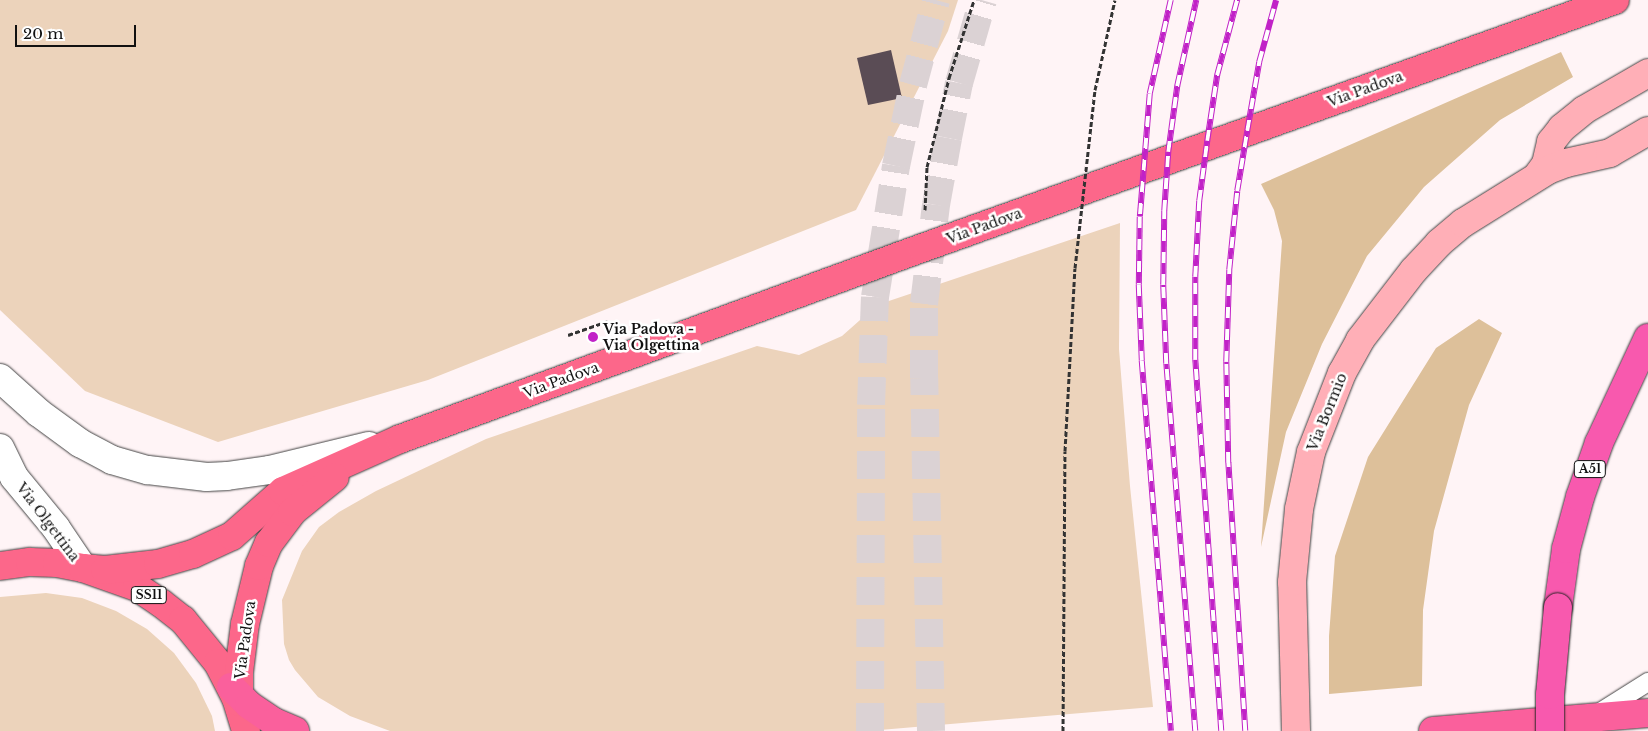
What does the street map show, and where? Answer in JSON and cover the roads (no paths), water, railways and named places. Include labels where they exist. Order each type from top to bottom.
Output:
[{"type":"highway","name":"A51","points":[[1550,731],[1550,686],[1566,549],[1580,498],[1599,442],[1648,338]]},
{"type":"highway","points":[[239,706],[295,731]]},
{"type":"highway","points":[[1433,731],[1648,713]]},
{"type":"main road","name":"Via Padova","points":[[84,568],[105,570],[158,564],[209,548],[237,532],[283,491],[400,439],[922,248],[1615,0]]},
{"type":"main road","points":[[1538,175],[1546,164],[1551,142],[1562,128],[1584,110],[1648,73]]},
{"type":"main road","name":"Via Bormio","points":[[1296,731],[1293,696],[1292,582],[1299,509],[1311,452],[1342,373],[1360,340],[1414,270],[1439,243],[1482,210],[1538,175],[1566,163],[1610,153],[1648,131]]},
{"type":"main road","name":"Via Padova","points":[[239,706],[245,624],[252,588],[263,556],[278,530],[292,512],[356,460]]},
{"type":"main road","name":"SS11","points":[[0,566],[30,562],[57,563],[84,568],[136,587],[183,620],[202,641],[239,706]]},
{"type":"street","points":[[0,378],[39,413],[80,443],[112,460],[155,472],[207,477],[247,474],[400,439]]},
{"type":"street","name":"Via Olgettina","points":[[0,448],[14,477],[56,528],[84,568]]},
{"type":"lane","points":[[1590,718],[1648,682]]},
{"type":"tunnel","points":[[870,731],[871,405],[875,297],[896,166],[913,85],[936,0]]},
{"type":"tunnel","points":[[931,731],[924,304],[936,205],[948,138],[959,83],[983,0]]},
{"type":"railway","points":[[1171,0],[1150,94],[1140,217],[1139,285],[1142,361],[1171,731]]},
{"type":"railway","points":[[1195,731],[1166,364],[1163,285],[1164,211],[1168,152],[1177,86],[1196,0]]},
{"type":"railway","points":[[1221,731],[1195,360],[1195,277],[1199,201],[1217,75],[1237,0]]},
{"type":"railway","points":[[1245,731],[1228,463],[1226,362],[1229,270],[1237,191],[1259,62],[1276,0]]},
{"type":"place","name":"Via Padova - Via Olgettina","points":[[593,337]]}]
